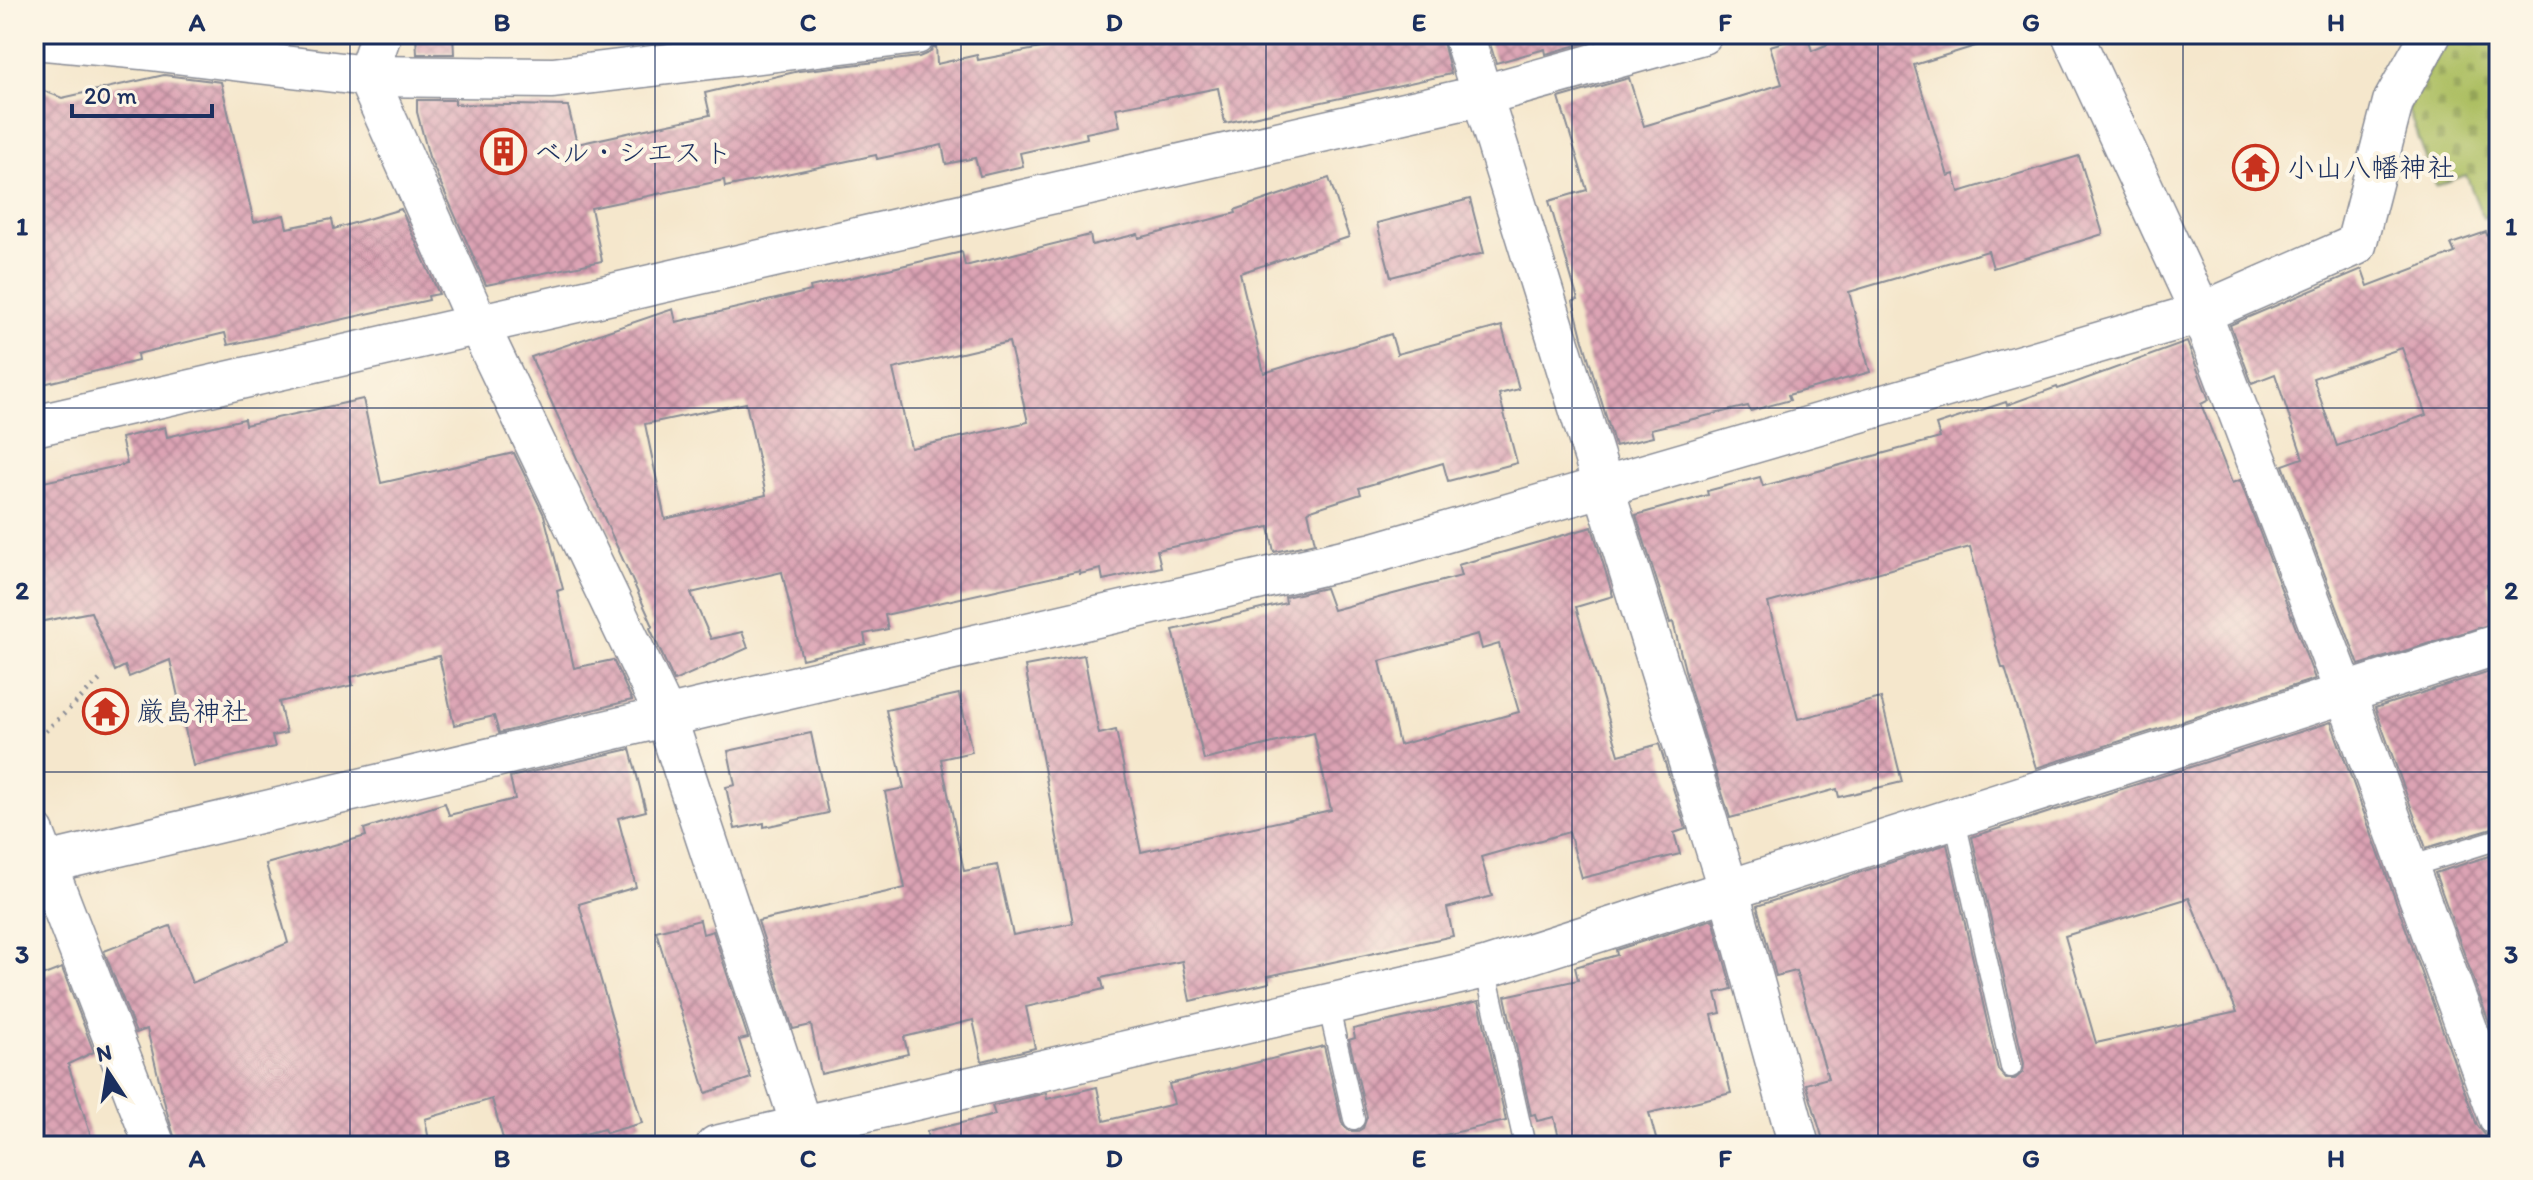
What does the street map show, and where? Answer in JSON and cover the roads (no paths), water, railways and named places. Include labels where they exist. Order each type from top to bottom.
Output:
[{"type":"street","points":[[381,34],[367,76],[478,324],[666,717],[805,1135]]},
{"type":"street","points":[[34,39],[144,41],[367,76],[553,78],[916,34]]},
{"type":"street","points":[[1463,34],[1728,888],[1799,1146]]},
{"type":"street","points":[[34,426],[1483,95],[1702,34]]},
{"type":"street","points":[[2072,34],[2201,313],[2345,693],[2499,1117]]},
{"type":"street","points":[[155,1146],[38,853],[666,717],[1374,553],[2201,313],[2356,245],[2393,102],[2431,34]]},
{"type":"street","points":[[716,1146],[805,1135],[1328,1004],[1485,968],[2499,644]]},
{"type":"lane","points":[[1954,816],[2011,1067]]},
{"type":"lane","points":[[2409,867],[2499,839]]},
{"type":"lane","points":[[1485,968],[1525,1146]]},
{"type":"lane","points":[[1328,1004],[1354,1119]]},
{"type":"place","name":"ベル・シエスト","points":[[503,152]]},
{"type":"place","name":"小山八幡神社","points":[[2256,167]]},
{"type":"place","name":"厳島神社","points":[[106,711]]}]
